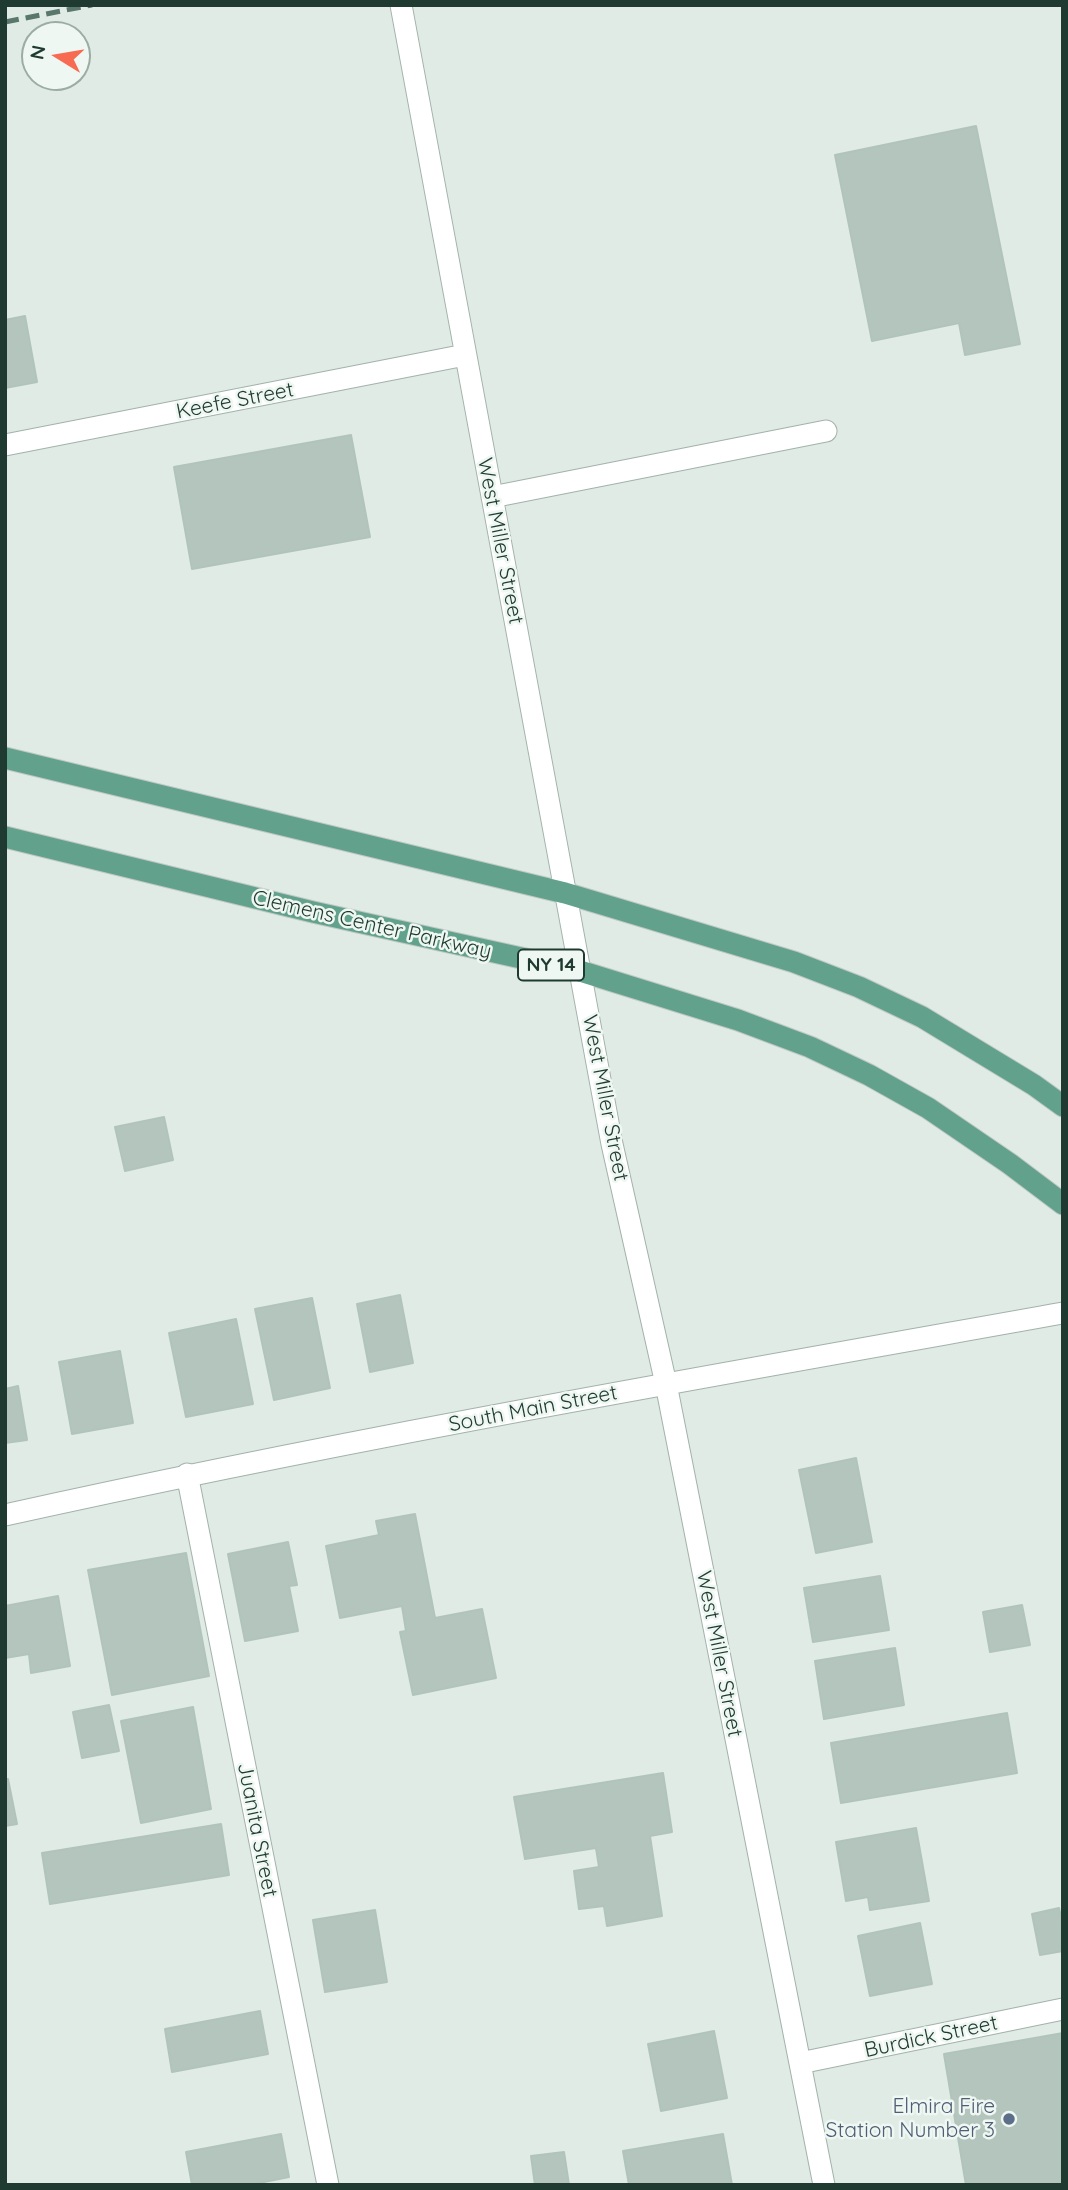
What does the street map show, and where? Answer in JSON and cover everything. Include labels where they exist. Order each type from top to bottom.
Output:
[{"type":"main road","points":[[5,758],[565,893],[794,962],[859,987],[922,1017],[1063,1106]]},
{"type":"main road","name":"Clemens Center Parkway","points":[[5,837],[339,918],[580,971],[738,1020],[810,1047],[869,1075],[928,1108],[1059,1201]]},
{"type":"street","name":"West Miller Street","points":[[401,7],[612,1144],[666,1384],[824,2185]]},
{"type":"street","name":"Keefe Street","points":[[5,446],[466,355]]},
{"type":"street","points":[[492,497],[827,431]]},
{"type":"street","name":"South Main Street","points":[[5,1515],[187,1474],[1063,1313]]},
{"type":"street","name":"Juanita Street","points":[[187,1474],[328,2185]]},
{"type":"street","name":"Burdick Street","points":[[800,2063],[1063,2009]]},
{"type":"building","points":[[976,126],[1020,344],[965,355],[959,323],[872,341],[835,155]]},
{"type":"building","points":[[25,316],[37,382],[5,388],[5,320]]},
{"type":"building","points":[[351,435],[370,537],[192,569],[174,467]]},
{"type":"building","points":[[164,1117],[173,1160],[125,1171],[115,1127]]},
{"type":"building","points":[[400,1295],[413,1363],[370,1372],[357,1304]]},
{"type":"building","points":[[312,1298],[330,1388],[274,1400],[255,1309]]},
{"type":"building","points":[[236,1319],[253,1404],[186,1417],[169,1333]]},
{"type":"building","points":[[120,1351],[133,1423],[72,1434],[59,1362]]},
{"type":"building","points":[[18,1386],[27,1440],[5,1443],[5,1389]]},
{"type":"building","points":[[856,1458],[872,1542],[816,1553],[799,1470]]},
{"type":"building","points":[[415,1514],[435,1618],[482,1609],[496,1678],[413,1695],[400,1632],[406,1631],[402,1606],[340,1618],[326,1546],[379,1535],[376,1521]]},
{"type":"building","points":[[288,1542],[297,1585],[289,1586],[298,1631],[245,1641],[228,1554]]},
{"type":"building","points":[[186,1553],[209,1676],[112,1695],[88,1570]]},
{"type":"building","points":[[880,1576],[889,1630],[813,1642],[804,1588]]},
{"type":"building","points":[[58,1596],[70,1666],[31,1673],[29,1654],[5,1658],[5,1606]]},
{"type":"building","points":[[1022,1605],[1030,1645],[990,1652],[983,1612]]},
{"type":"building","points":[[895,1648],[904,1705],[824,1719],[815,1661]]},
{"type":"building","points":[[109,1705],[119,1751],[82,1758],[73,1712]]},
{"type":"building","points":[[193,1707],[211,1809],[141,1823],[121,1721]]},
{"type":"building","points":[[1007,1713],[1017,1773],[841,1803],[831,1743]]},
{"type":"building","points":[[663,1773],[672,1832],[650,1836],[662,1916],[607,1926],[604,1906],[579,1909],[574,1871],[599,1867],[596,1848],[525,1859],[514,1797]]},
{"type":"building","points":[[8,1779],[17,1824],[5,1826],[5,1780]]},
{"type":"building","points":[[221,1824],[229,1875],[50,1904],[42,1853]]},
{"type":"building","points":[[916,1828],[929,1901],[870,1910],[868,1897],[846,1901],[836,1842]]},
{"type":"building","points":[[1059,1908],[1063,1926],[1063,1951],[1040,1955],[1032,1914]]},
{"type":"building","points":[[375,1910],[387,1982],[325,1992],[313,1920]]},
{"type":"building","points":[[920,1923],[932,1984],[870,1996],[858,1936]]},
{"type":"building","points":[[260,2011],[268,2054],[172,2072],[165,2029]]},
{"type":"building","points":[[714,2031],[727,2098],[661,2111],[648,2044]]},
{"type":"building","name":"Elmira Fire Station Number 3","points":[[1063,2033],[1063,2185],[966,2185],[944,2054]]},
{"type":"building","points":[[281,2134],[289,2177],[249,2185],[192,2185],[186,2152]]},
{"type":"building","points":[[723,2134],[732,2185],[629,2185],[623,2151]]},
{"type":"building","points":[[564,2152],[569,2185],[535,2185],[531,2156]]},
{"type":"railway","points":[[5,22],[92,5]]},
{"type":"place","name":"Elmira Fire Station Number 3","points":[[1009,2119]]}]
